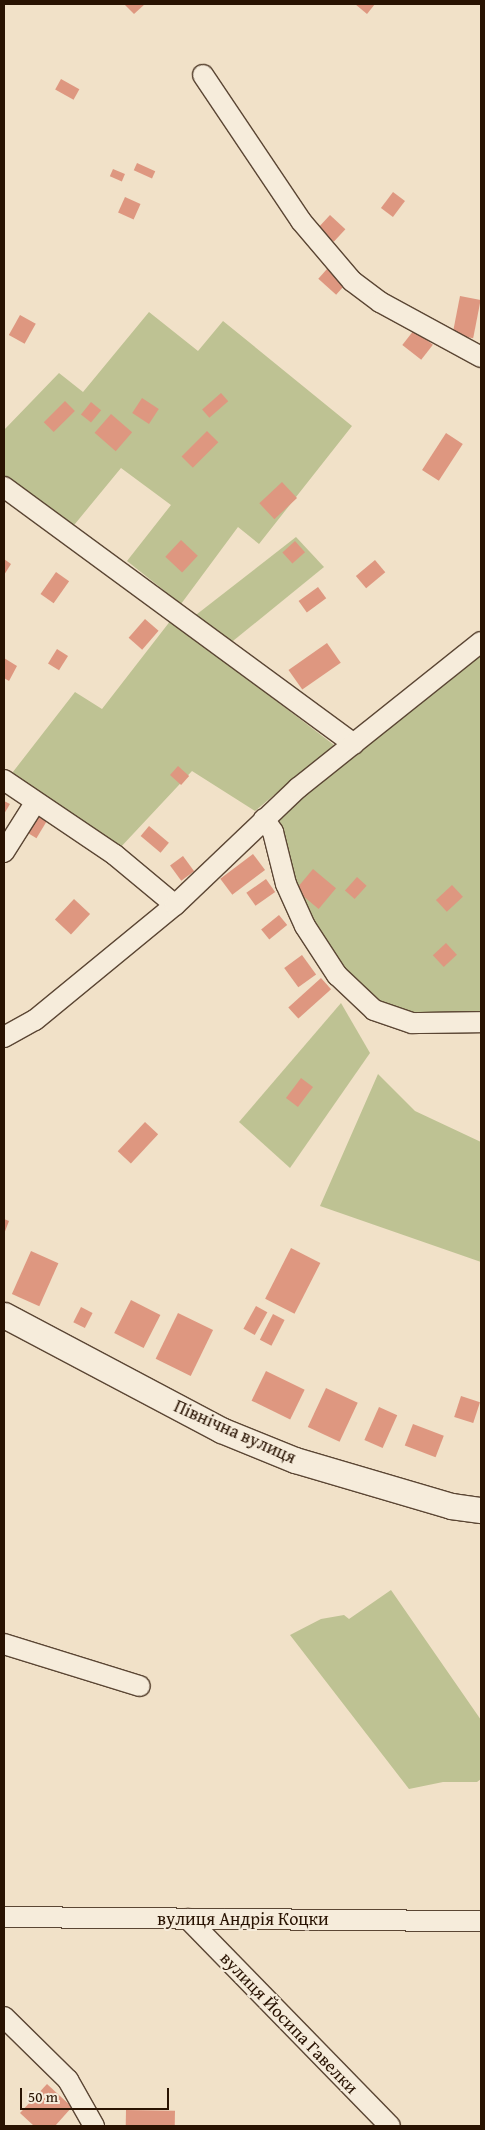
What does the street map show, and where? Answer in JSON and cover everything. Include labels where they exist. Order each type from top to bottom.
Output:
[{"type":"street","points":[[203,75],[301,221],[352,281],[481,357]]},
{"type":"street","points":[[4,488],[354,744]]},
{"type":"street","points":[[4,1037],[35,1020],[175,905],[264,819],[481,642]]},
{"type":"street","points":[[4,780],[35,803],[115,855],[175,905]]},
{"type":"street","points":[[4,852],[35,803]]},
{"type":"street","points":[[264,819],[273,832],[286,884],[305,926],[338,975],[374,1010],[412,1022],[481,1022]]},
{"type":"street","name":"Північна вулиця","points":[[4,1315],[221,1430],[286,1456],[451,1506],[481,1510]]},
{"type":"street","points":[[4,1644],[140,1686]]},
{"type":"street","name":"вулиця Андрія Коцки","points":[[4,1917],[481,1922]]},
{"type":"street","name":"вулиця Йосипа Гавелки","points":[[188,1919],[390,2126]]},
{"type":"street","points":[[4,2017],[68,2080],[94,2126]]},
{"type":"green space","points":[[149,312],[198,351],[223,321],[352,426],[259,544],[238,527],[181,604],[127,561],[171,505],[121,468],[70,530],[4,478],[4,430],[59,373],[83,392]]},
{"type":"green space","points":[[296,537],[324,567],[228,645],[192,618]]},
{"type":"green space","points":[[171,620],[334,745],[255,811],[192,771],[119,849],[9,777],[75,692],[102,709]]},
{"type":"green space","points":[[481,650],[481,1013],[413,1016],[378,1004],[343,971],[302,908],[279,818]]},
{"type":"green space","points":[[341,1003],[370,1053],[290,1168],[239,1122]]},
{"type":"green space","points":[[378,1074],[415,1111],[481,1142],[481,1262],[320,1206]]},
{"type":"green space","points":[[391,1590],[481,1720],[481,1779],[477,1782],[443,1782],[409,1789],[290,1635],[321,1619],[344,1615],[349,1619]]},
{"type":"building","points":[[124,4],[145,4],[134,14]]},
{"type":"building","points":[[355,4],[375,4],[367,14]]},
{"type":"building","points":[[61,79],[79,89],[74,100],[55,89]]},
{"type":"building","points":[[137,163],[155,171],[152,178],[134,170]]},
{"type":"building","points":[[113,169],[125,174],[122,181],[110,176]]},
{"type":"building","points":[[393,192],[405,201],[393,217],[381,208]]},
{"type":"building","points":[[125,197],[141,204],[134,219],[118,213]]},
{"type":"building","points":[[330,215],[345,229],[334,242],[318,227]]},
{"type":"building","points":[[327,269],[345,285],[336,295],[318,279]]},
{"type":"building","points":[[460,296],[481,300],[473,338],[453,334]]},
{"type":"building","points":[[20,315],[36,324],[25,344],[9,335]]},
{"type":"building","points":[[414,330],[433,345],[421,360],[402,345]]},
{"type":"building","points":[[221,393],[228,401],[209,418],[202,409]]},
{"type":"building","points":[[142,398],[159,409],[149,424],[132,413]]},
{"type":"building","points":[[65,401],[75,411],[54,432],[44,422]]},
{"type":"building","points":[[91,402],[101,410],[91,423],[81,414]]},
{"type":"building","points":[[111,414],[132,432],[116,451],[95,433]]},
{"type":"building","points":[[207,431],[218,442],[193,468],[182,456]]},
{"type":"building","points":[[446,433],[463,444],[439,481],[422,470]]},
{"type":"building","points":[[282,482],[297,498],[274,519],[259,503]]},
{"type":"building","points":[[181,540],[198,556],[182,573],[165,557]]},
{"type":"building","points":[[295,541],[305,552],[292,564],[282,552]]},
{"type":"building","points":[[4,559],[11,564],[4,575]]},
{"type":"building","points":[[375,560],[385,572],[366,588],[356,576]]},
{"type":"building","points":[[56,572],[69,581],[54,603],[41,594]]},
{"type":"building","points":[[318,587],[326,598],[307,612],[299,601]]},
{"type":"building","points":[[145,619],[159,631],[142,650],[129,638]]},
{"type":"building","points":[[327,643],[341,663],[302,690],[288,670]]},
{"type":"building","points":[[57,649],[68,656],[59,670],[48,663]]},
{"type":"building","points":[[4,658],[17,666],[9,681],[4,678]]},
{"type":"building","points":[[178,766],[189,776],[181,785],[170,775]]},
{"type":"building","points":[[4,801],[10,804],[4,814]]},
{"type":"building","points":[[37,814],[47,820],[36,838],[26,832]]},
{"type":"building","points":[[149,826],[169,843],[161,853],[141,836]]},
{"type":"building","points":[[253,854],[265,870],[232,895],[220,879]]},
{"type":"building","points":[[183,856],[194,871],[181,881],[170,865]]},
{"type":"building","points":[[313,869],[336,888],[319,909],[296,890]]},
{"type":"building","points":[[357,877],[367,886],[355,899],[345,890]]},
{"type":"building","points":[[266,879],[275,892],[256,906],[246,893]]},
{"type":"building","points":[[452,885],[463,897],[447,912],[436,900]]},
{"type":"building","points":[[74,899],[90,914],[71,934],[55,919]]},
{"type":"building","points":[[279,915],[287,925],[269,940],[261,929]]},
{"type":"building","points":[[446,943],[457,955],[444,967],[433,955]]},
{"type":"building","points":[[302,955],[316,974],[298,987],[284,968]]},
{"type":"building","points":[[321,978],[331,989],[298,1019],[288,1007]]},
{"type":"building","points":[[301,1078],[313,1087],[298,1107],[286,1098]]},
{"type":"building","points":[[145,1122],[158,1134],[131,1164],[118,1151]]},
{"type":"building","points":[[4,1219],[9,1221],[4,1234]]},
{"type":"building","points":[[291,1248],[320,1263],[295,1314],[265,1299]]},
{"type":"building","points":[[31,1251],[58,1263],[39,1306],[12,1294]]},
{"type":"building","points":[[131,1300],[160,1315],[144,1348],[114,1333]]},
{"type":"building","points":[[256,1306],[267,1312],[255,1335],[243,1329]]},
{"type":"building","points":[[81,1307],[93,1313],[85,1328],[73,1322]]},
{"type":"building","points":[[178,1313],[213,1330],[191,1376],[156,1359]]},
{"type":"building","points":[[273,1314],[285,1320],[271,1346],[260,1340]]},
{"type":"building","points":[[266,1371],[305,1390],[290,1420],[252,1401]]},
{"type":"building","points":[[326,1388],[358,1403],[340,1442],[308,1427]]},
{"type":"building","points":[[461,1396],[480,1402],[473,1423],[454,1417]]},
{"type":"building","points":[[379,1407],[397,1415],[383,1448],[364,1440]]},
{"type":"building","points":[[413,1424],[444,1436],[436,1457],[405,1445]]},
{"type":"building","points":[[47,2084],[72,2107],[55,2126],[34,2126],[20,2113]]},
{"type":"building","points":[[126,2110],[175,2111],[175,2126],[126,2126]]}]
